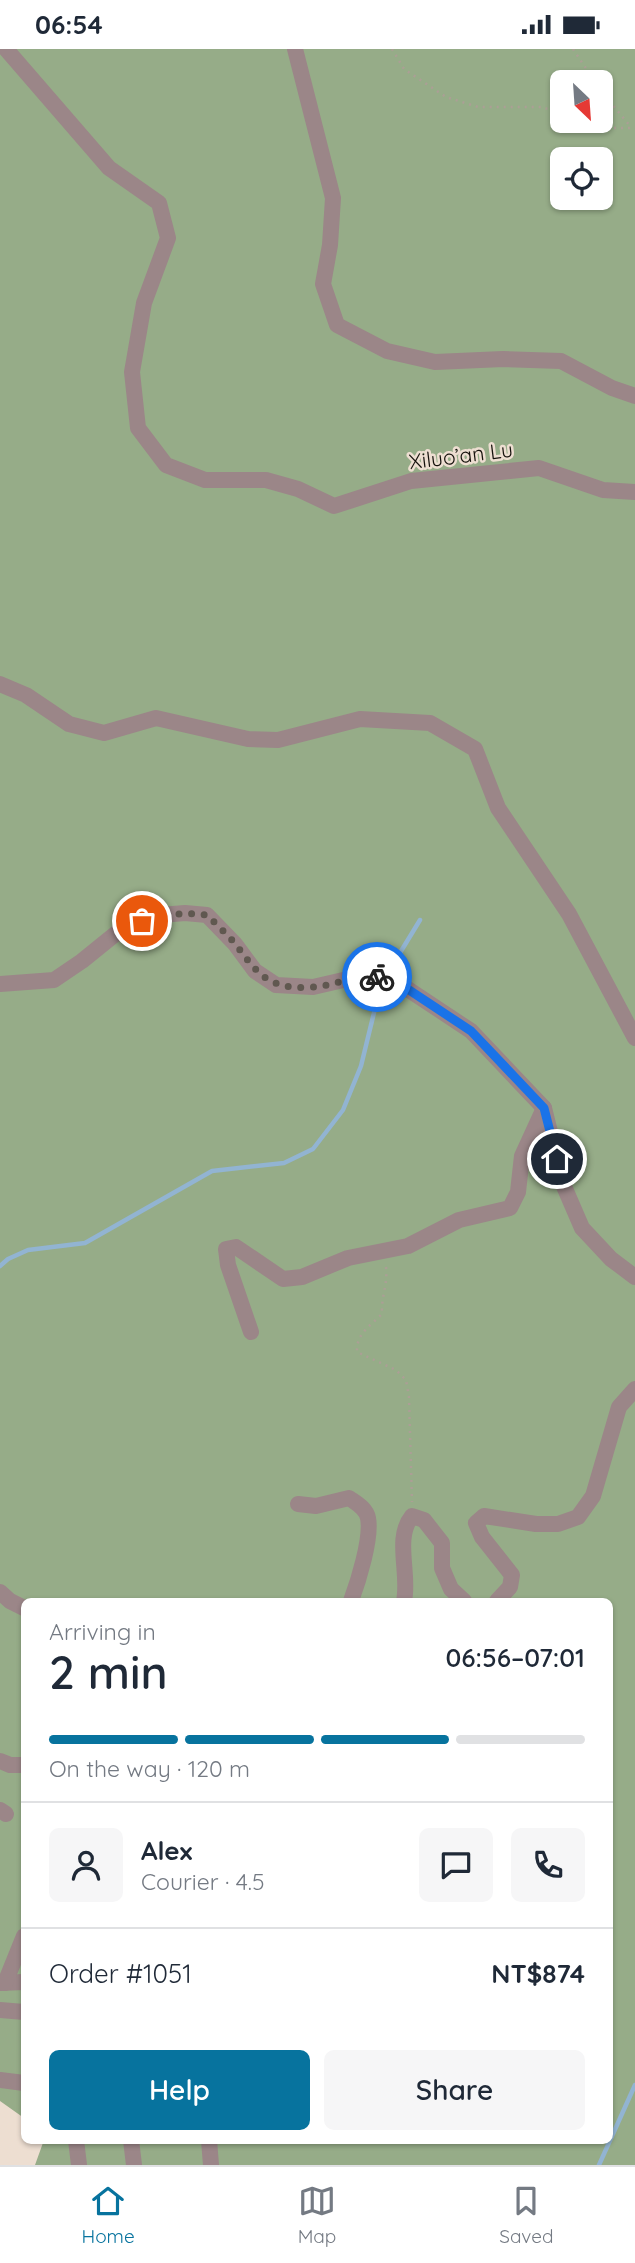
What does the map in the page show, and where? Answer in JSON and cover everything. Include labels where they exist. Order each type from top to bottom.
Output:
[{"type":"street","name":"Xiluo’an Lu","points":[[6,49],[109,168],[159,203],[168,238],[144,303],[132,372],[138,428],[166,465],[205,480],[266,480],[298,489],[334,506],[411,481],[539,468],[603,490],[635,492]]},
{"type":"street","points":[[295,49],[333,198],[330,245],[323,284],[337,325],[387,351],[435,362],[503,359],[561,361],[612,389],[635,396]]},
{"type":"street","points":[[0,684],[26,695],[69,724],[104,733],[156,718],[248,739],[278,740],[360,719],[430,723],[475,749],[498,808],[569,914],[635,1038]]},
{"type":"street","points":[[0,984],[54,980],[124,927],[161,915],[185,913],[207,915],[235,944],[255,971],[276,985],[313,987],[365,975],[394,980],[471,1031],[544,1108],[563,1184],[582,1228],[611,1259],[635,1277]]},
{"type":"street","points":[[251,1332],[228,1265],[226,1249],[236,1247],[283,1279],[302,1277],[348,1258],[408,1246],[460,1220],[510,1208],[518,1192],[522,1156],[544,1108]]},
{"type":"street","points":[[500,1598],[510,1587],[512,1575],[482,1537],[476,1523],[484,1516],[536,1524],[558,1524],[578,1517],[593,1496],[619,1407],[635,1389]]},
{"type":"street","points":[[298,1504],[316,1506],[349,1498],[361,1506],[368,1517],[368,1536],[352,1598]]},
{"type":"street","points":[[405,1598],[407,1588],[405,1524],[412,1516],[424,1520],[442,1543],[442,1568],[451,1588],[461,1598]]},
{"type":"street","points":[[0,1592],[21,1606]]},
{"type":"street","points":[[0,1761],[21,1765]]},
{"type":"street","points":[[21,1943],[3,1983],[21,1982]]},
{"type":"street","points":[[0,2010],[21,2012]]},
{"type":"street","points":[[0,2080],[21,2083]]},
{"type":"street","points":[[76,2144],[79,2165]]},
{"type":"street","points":[[131,2144],[134,2165]]},
{"type":"street","points":[[209,2144],[211,2165]]},
{"type":"path","points":[[393,49],[404,69],[446,97],[478,107],[541,107],[550,110]]},
{"type":"path","points":[[573,49],[587,70]]},
{"type":"path","points":[[613,105],[633,128]]},
{"type":"path","points":[[613,128],[633,128]]},
{"type":"path","points":[[384,1250],[387,1282],[381,1297],[382,1314],[363,1331],[356,1343],[357,1352],[396,1370],[406,1380],[409,1397],[412,1516]]},
{"type":"green space","points":[[0,49],[635,49],[635,2165],[35,2165],[43,2144],[613,2144],[613,1598],[21,1598],[21,2116],[0,2101]]},
{"type":"waterway","points":[[0,1266],[8,1259],[28,1250],[85,1243],[212,1171],[284,1163],[313,1149],[343,1110],[361,1066],[381,984],[420,920]]},
{"type":"waterway","points":[[613,2134],[635,2085]]},
{"type":"waterway","points":[[599,2165],[608,2144]]},
{"type":"way so far","points":[[142,921],[161,915],[207,915],[235,944],[255,971],[276,985],[313,987],[365,975],[377,977]]},
{"type":"route","points":[[377,977],[394,980],[471,1031],[544,1108],[557,1159]]}]
